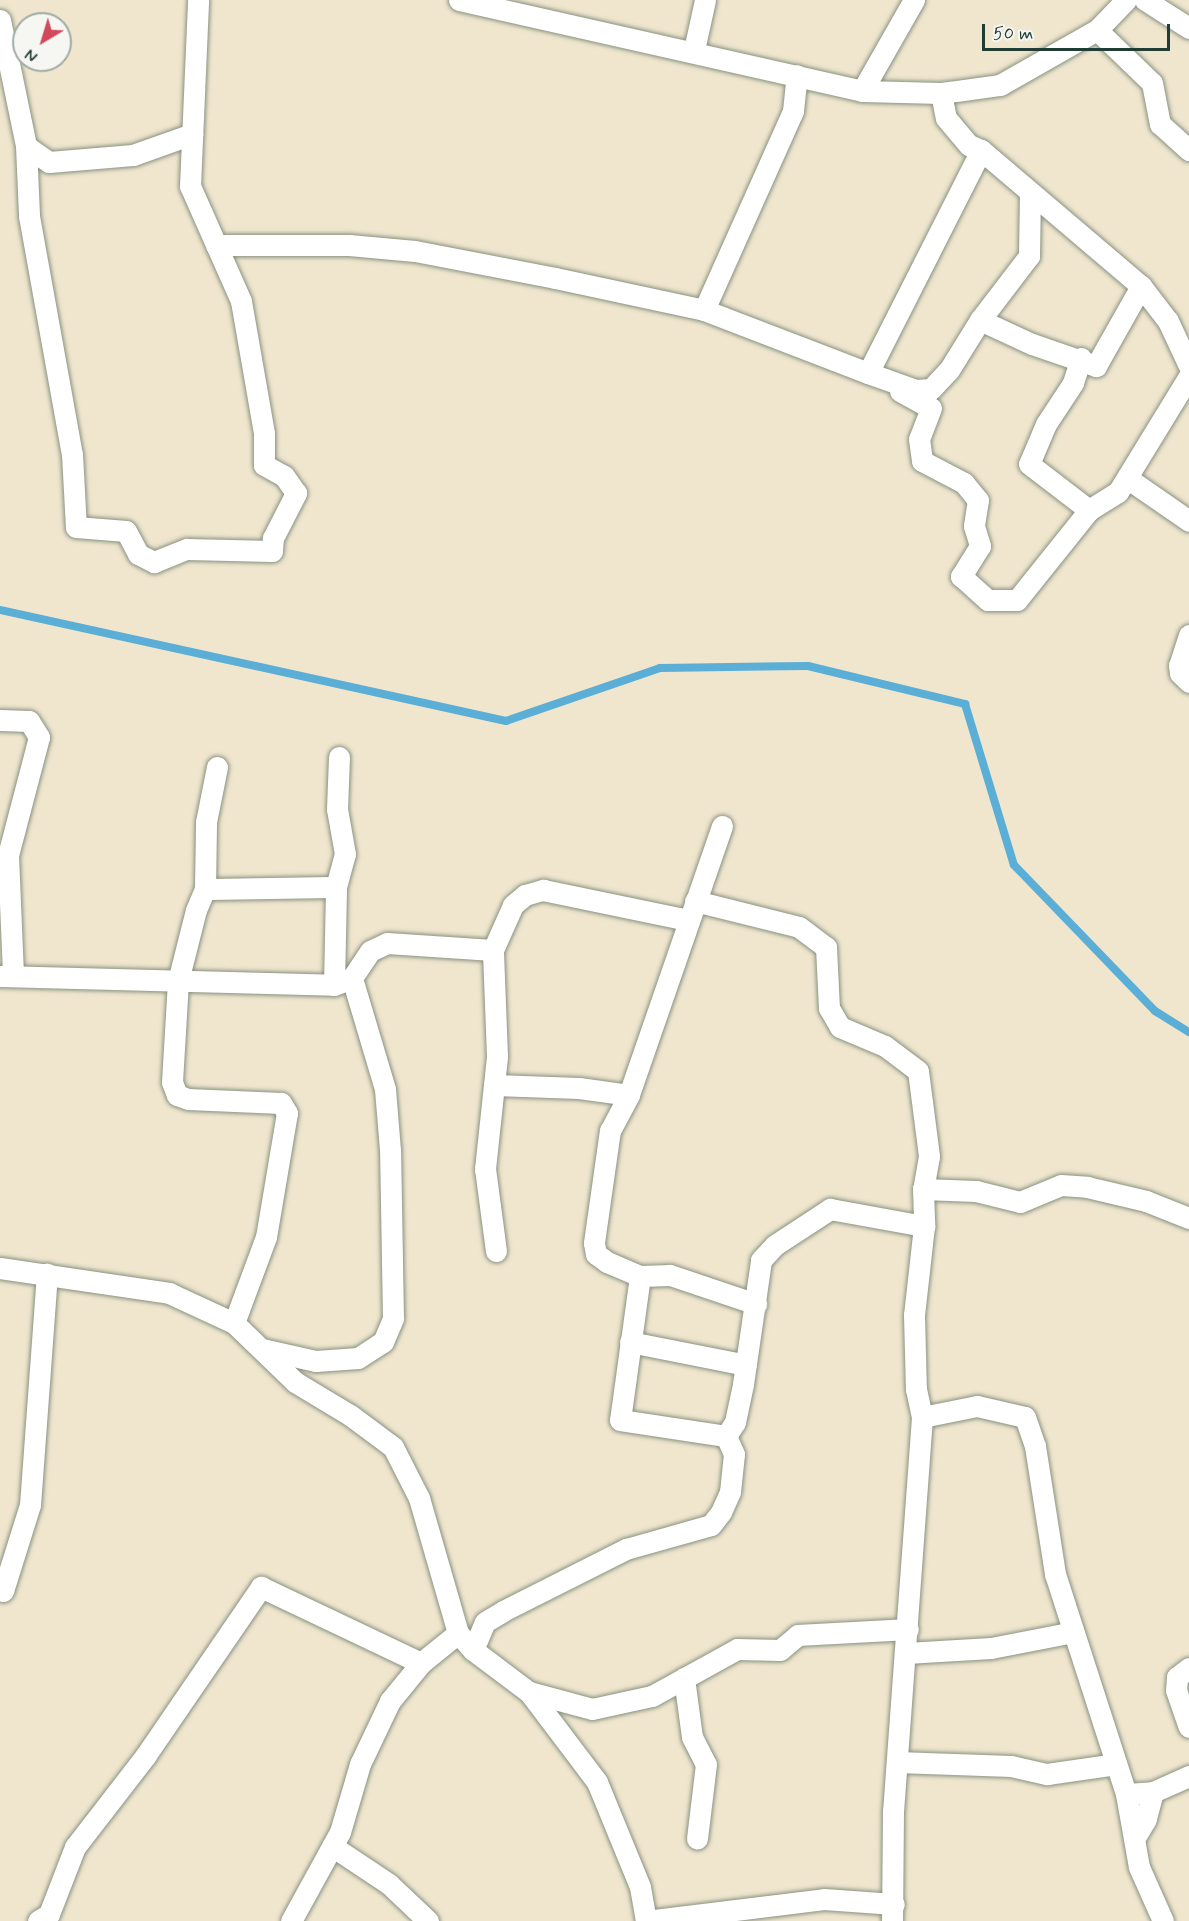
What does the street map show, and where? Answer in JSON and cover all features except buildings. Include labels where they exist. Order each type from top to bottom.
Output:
[{"type":"street","points":[[0,20],[26,146],[29,216],[72,454],[76,527],[126,531],[138,554],[153,562],[187,549],[272,551],[273,538],[296,493],[284,476],[264,465],[264,433],[241,301],[190,186],[198,0]]},
{"type":"street","points":[[694,50],[705,0]]},
{"type":"street","points":[[862,91],[914,0]]},
{"type":"street","points":[[469,1],[694,50],[862,91],[941,93],[1000,85],[1097,30],[1126,0]]},
{"type":"street","points":[[1145,0],[1189,28]]},
{"type":"street","points":[[1097,30],[1152,83],[1160,124],[1189,150]]},
{"type":"street","points":[[704,310],[793,111],[797,75]]},
{"type":"street","points":[[941,93],[946,118],[969,145],[981,150],[1030,195],[1141,286],[1168,321],[1189,366]]},
{"type":"street","points":[[26,146],[49,162],[133,155],[192,134]]},
{"type":"street","points":[[867,373],[981,150]]},
{"type":"street","points":[[216,245],[349,245],[415,251],[704,310],[916,390],[931,389],[949,370],[980,320],[1029,256],[1030,195]]},
{"type":"street","points":[[980,320],[1032,344],[1081,358],[1096,366],[1141,286]]},
{"type":"street","points":[[1081,358],[1073,383],[1046,424],[1029,464],[1089,510]]},
{"type":"street","points":[[867,373],[931,408],[919,439],[922,461],[964,483],[978,500],[974,526],[980,546],[961,576],[988,600],[1017,600],[1089,510],[1118,492],[1189,376]]},
{"type":"street","points":[[1127,478],[1189,521]]},
{"type":"street","points":[[1189,635],[1179,665],[1180,673],[1189,682]]},
{"type":"street","points":[[0,720],[29,721],[39,737],[8,855],[7,976],[178,981],[343,981],[370,951],[387,943],[493,950]]},
{"type":"street","points":[[262,1349],[316,1361],[358,1358],[383,1342],[393,1318],[391,1161],[385,1089],[343,981],[336,887],[345,854],[338,809],[339,757]]},
{"type":"street","points":[[217,767],[206,822],[205,889],[196,910],[178,981],[172,1082],[177,1095],[188,1099],[282,1103],[287,1113],[266,1237],[234,1323]]},
{"type":"street","points":[[722,826],[629,1095],[610,1131],[594,1243],[596,1254],[607,1262],[640,1276],[670,1275],[756,1304]]},
{"type":"street","points":[[205,889],[336,887]]},
{"type":"street","points":[[0,1268],[169,1293],[234,1323],[295,1382],[393,1447],[418,1498],[458,1633],[473,1650],[529,1692],[597,1782],[640,1887],[646,1921],[824,1899],[893,1912],[897,1762],[922,1417],[916,1389],[914,1315],[924,1226],[923,1189],[929,1156],[918,1071],[885,1046],[840,1027],[829,1008],[826,947],[799,927],[543,890],[525,895],[513,905],[493,950],[497,1056],[485,1169],[496,1251]]},
{"type":"street","points":[[494,1085],[579,1088],[629,1095]]},
{"type":"street","points":[[923,1189],[976,1191],[1020,1202],[1061,1185],[1087,1187],[1146,1200],[1189,1218]]},
{"type":"street","points":[[726,1436],[735,1422],[756,1304],[761,1260],[784,1239],[830,1209],[924,1226]]},
{"type":"street","points":[[3,1591],[30,1505],[47,1274]]},
{"type":"street","points":[[640,1276],[620,1420],[726,1436]]},
{"type":"street","points":[[630,1342],[746,1365]]},
{"type":"street","points":[[922,1417],[977,1406],[1025,1418],[1035,1446],[1055,1574],[1126,1794],[1139,1867],[1163,1921]]},
{"type":"street","points":[[473,1650],[485,1622],[503,1611],[626,1549],[711,1525],[730,1492],[734,1454],[726,1436]]},
{"type":"street","points":[[50,1919],[75,1847],[146,1755],[261,1587],[421,1663]]},
{"type":"street","points":[[529,1692],[592,1709],[652,1696],[737,1649],[780,1650],[798,1635],[908,1629]]},
{"type":"street","points":[[906,1653],[991,1648],[1073,1632]]},
{"type":"street","points":[[291,1921],[332,1846],[360,1764],[385,1712],[421,1663],[458,1633]]},
{"type":"street","points":[[1189,1668],[1177,1677],[1176,1690],[1189,1727]]},
{"type":"street","points":[[684,1678],[692,1737],[706,1764],[697,1839]]},
{"type":"street","points":[[897,1762],[1011,1766],[1047,1774],[1116,1764]]},
{"type":"street","points":[[1126,1794],[1153,1792],[1189,1776]]},
{"type":"street","points":[[1135,1837],[1146,1820],[1153,1792]]},
{"type":"street","points":[[332,1846],[389,1884],[428,1921]]},
{"type":"waterway","points":[[0,610],[506,721],[660,668],[808,666],[965,704],[1014,865],[1155,1011],[1189,1032]]}]
